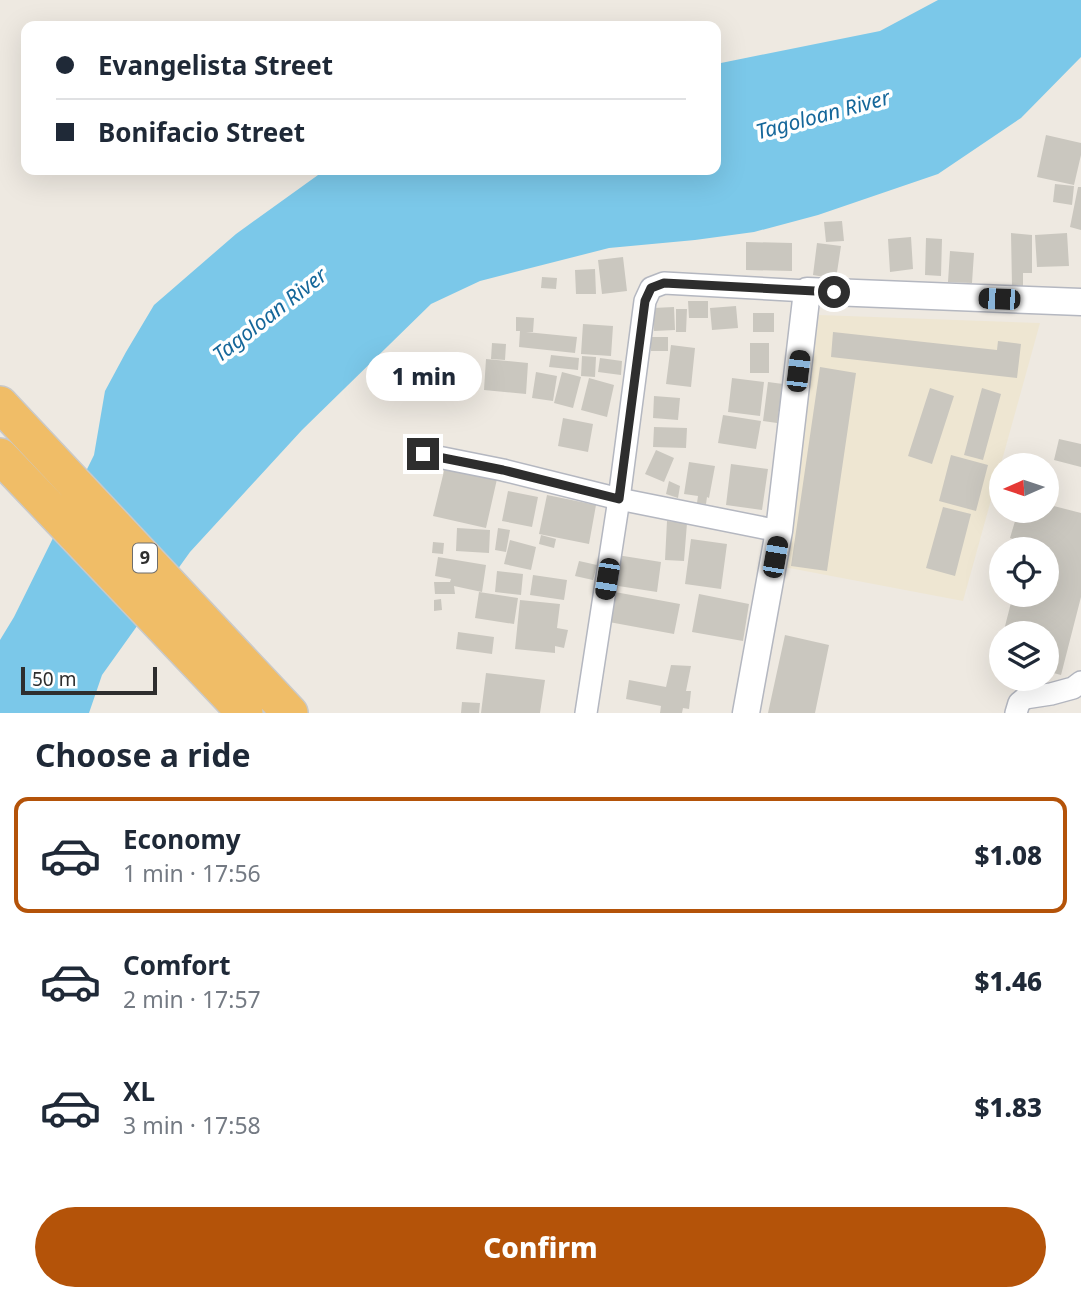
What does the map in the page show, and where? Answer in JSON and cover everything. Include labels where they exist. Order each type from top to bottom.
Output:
[{"type":"highway","name":"9","points":[[0,404],[290,713]]},
{"type":"highway","name":"9","points":[[0,456],[245,713]]},
{"type":"street","points":[[586,713],[619,499],[645,301],[651,288],[664,283],[1081,302]]},
{"type":"street","points":[[746,713],[779,531],[807,291]]},
{"type":"street","points":[[423,454],[503,470],[619,499],[779,531]]},
{"type":"street","points":[[1016,713],[1019,703],[1025,698],[1073,688],[1081,682]]},
{"type":"shaded area","points":[[819,315],[1040,323],[1004,453],[989,453],[989,507],[963,601],[784,567]]},
{"type":"water","name":"Tagoloan River","points":[[938,0],[1081,0],[1081,57],[1021,118],[938,174],[818,215],[754,232],[609,248],[480,281],[431,304],[302,430],[190,552],[102,675],[89,713],[0,713],[0,640],[94,455],[105,391],[154,305],[236,234],[318,175],[721,175],[721,63],[880,31]]},
{"type":"building","points":[[1046,135],[1081,143],[1074,185],[1037,177]]},
{"type":"building","points":[[1055,184],[1074,186],[1072,205],[1053,202]]},
{"type":"building","points":[[1078,187],[1081,187],[1081,230],[1070,227]]},
{"type":"building","points":[[842,221],[844,241],[826,242],[824,222]]},
{"type":"building","points":[[1011,233],[1032,235],[1032,273],[1023,273],[1023,286],[1012,286]]},
{"type":"building","points":[[1067,233],[1069,266],[1037,267],[1035,235]]},
{"type":"building","points":[[911,237],[913,269],[890,272],[888,239]]},
{"type":"building","points":[[926,238],[942,239],[941,276],[925,275]]},
{"type":"building","points":[[746,242],[792,243],[792,271],[746,270]]},
{"type":"building","points":[[817,243],[841,246],[836,279],[813,275]]},
{"type":"building","points":[[950,251],[974,253],[972,283],[948,282]]},
{"type":"building","points":[[623,257],[627,291],[602,294],[598,260]]},
{"type":"building","points":[[595,269],[596,294],[576,294],[575,270]]},
{"type":"building","points":[[542,277],[557,278],[556,289],[541,288]]},
{"type":"building","points":[[688,301],[708,301],[708,318],[689,318]]},
{"type":"building","points":[[736,306],[738,328],[712,330],[710,308]]},
{"type":"building","points":[[674,307],[675,330],[654,331],[653,308]]},
{"type":"building","points":[[676,309],[687,309],[686,332],[676,332]]},
{"type":"building","points":[[753,313],[774,313],[774,332],[753,332]]},
{"type":"building","points":[[516,317],[534,318],[533,332],[526,332],[577,337],[575,353],[519,347],[520,331],[516,331]]},
{"type":"building","points":[[583,324],[613,326],[611,356],[581,354]]},
{"type":"building","points":[[833,332],[997,350],[998,341],[1021,344],[1017,378],[831,357]]},
{"type":"building","points":[[650,337],[668,337],[668,351],[651,351]]},
{"type":"building","points":[[492,343],[506,344],[505,360],[491,359]]},
{"type":"building","points":[[750,343],[769,343],[769,373],[750,373]]},
{"type":"building","points":[[671,345],[695,348],[691,387],[666,384]]},
{"type":"building","points":[[551,355],[579,358],[578,370],[549,367]]},
{"type":"building","points":[[582,356],[596,357],[595,377],[581,376]]},
{"type":"building","points":[[600,358],[622,361],[621,375],[598,372]]},
{"type":"building","points":[[486,359],[528,363],[526,394],[484,390]]},
{"type":"building","points":[[820,367],[856,373],[827,571],[791,566]]},
{"type":"building","points":[[536,372],[557,376],[553,401],[532,398]]},
{"type":"building","points":[[562,372],[581,377],[573,408],[554,403]]},
{"type":"building","points":[[589,378],[614,385],[607,417],[581,410]]},
{"type":"building","points":[[732,378],[764,382],[760,416],[728,412]]},
{"type":"building","points":[[768,382],[783,384],[777,423],[763,421]]},
{"type":"building","points":[[930,388],[954,396],[932,464],[908,456]]},
{"type":"building","points":[[982,388],[1001,394],[983,460],[964,455]]},
{"type":"building","points":[[654,396],[680,398],[678,420],[653,418]]},
{"type":"building","points":[[723,415],[761,421],[756,449],[718,443]]},
{"type":"building","points":[[563,418],[593,424],[588,452],[558,446]]},
{"type":"building","points":[[654,427],[687,428],[686,448],[653,447]]},
{"type":"building","points":[[1059,439],[1081,444],[1081,467],[1059,461],[1059,453],[1056,453]]},
{"type":"building","points":[[656,450],[674,458],[664,482],[645,474]]},
{"type":"building","points":[[951,455],[988,465],[976,511],[939,501]]},
{"type":"building","points":[[689,462],[715,466],[706,504],[697,503],[698,496],[684,494]]},
{"type":"building","points":[[731,464],[768,469],[762,510],[726,505]]},
{"type":"building","points":[[445,467],[497,479],[486,528],[433,516]]},
{"type":"building","points":[[669,481],[680,486],[678,498],[666,494]]},
{"type":"building","points":[[508,491],[538,497],[532,527],[502,521]]},
{"type":"building","points":[[547,495],[596,505],[589,544],[539,534]]},
{"type":"building","points":[[943,507],[971,514],[955,576],[926,568]]},
{"type":"building","points":[[1059,507],[1081,513],[1081,597],[1061,675],[1059,621],[1006,621],[1010,607],[1059,607],[1059,537],[1010,537],[1014,523],[1059,523]]},
{"type":"building","points":[[667,521],[687,523],[684,561],[665,560]]},
{"type":"building","points":[[457,528],[490,530],[489,553],[456,551]]},
{"type":"building","points":[[498,528],[510,530],[506,552],[495,550]]},
{"type":"building","points":[[541,535],[556,539],[554,548],[539,544]]},
{"type":"building","points":[[691,539],[727,544],[721,589],[685,584]]},
{"type":"building","points":[[510,540],[536,547],[531,570],[504,564]]},
{"type":"building","points":[[433,542],[444,543],[443,554],[432,553]]},
{"type":"building","points":[[617,555],[661,562],[657,592],[612,585]]},
{"type":"building","points":[[438,557],[486,565],[482,592],[454,586],[455,594],[435,594],[434,582],[450,582],[451,579],[435,576]]},
{"type":"building","points":[[579,561],[597,565],[593,580],[575,576]]},
{"type":"building","points":[[497,571],[523,574],[521,595],[495,592]]},
{"type":"building","points":[[533,575],[567,580],[564,600],[530,595]]},
{"type":"building","points":[[479,592],[518,598],[514,624],[475,618]]},
{"type":"building","points":[[615,592],[680,604],[674,634],[609,622]]},
{"type":"building","points":[[699,594],[749,604],[743,641],[692,632]]},
{"type":"building","points":[[441,599],[442,610],[434,611],[434,600]]},
{"type":"building","points":[[520,600],[560,604],[557,628],[568,630],[564,648],[555,646],[555,653],[515,649]]},
{"type":"building","points":[[458,632],[494,637],[492,654],[456,649]]},
{"type":"building","points":[[785,635],[829,645],[815,713],[768,713]]},
{"type":"building","points":[[671,665],[691,666],[686,691],[691,691],[689,709],[683,708],[682,713],[660,713],[661,706],[626,699],[629,680],[666,687]]},
{"type":"building","points":[[486,673],[545,680],[540,713],[481,713]]},
{"type":"building","points":[[462,702],[480,703],[479,713],[461,713]]},
{"type":"route","points":[[423,454],[503,470],[619,499],[645,301],[651,288],[664,283],[834,292]]}]
